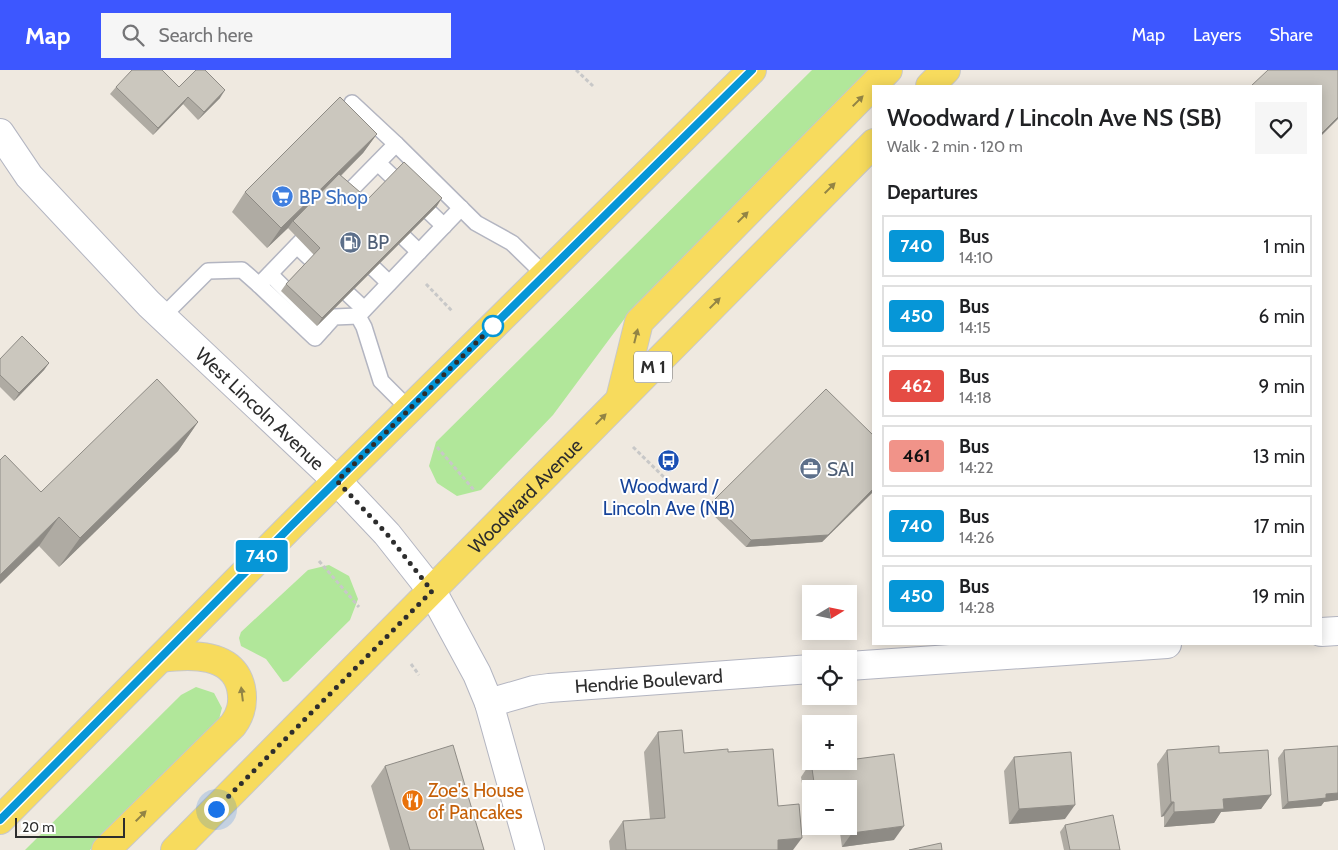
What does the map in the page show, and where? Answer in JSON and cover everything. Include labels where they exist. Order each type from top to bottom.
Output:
[{"type":"main road","points":[[0,820],[337,481],[752,70]]},
{"type":"main road","points":[[873,85],[888,70]]},
{"type":"main road","points":[[931,85],[946,70]]},
{"type":"main road","points":[[620,400],[639,322],[872,86]]},
{"type":"main road","name":"Woodward Avenue","points":[[175,850],[872,145]]},
{"type":"main road","points":[[106,850],[233,725],[239,717],[243,706],[240,682],[234,672],[226,665],[203,656],[161,658]]},
{"type":"street","name":"West Lincoln Avenue","points":[[0,133],[29,176],[162,317],[337,481],[387,534],[432,591],[477,674],[489,703],[530,850]]},
{"type":"street","points":[[0,172],[29,176]]},
{"type":"street","points":[[1322,632],[1338,631]]},
{"type":"street","points":[[857,665],[1153,645]]},
{"type":"street","name":"Hendrie Boulevard","points":[[489,703],[534,690],[549,688],[802,670]]},
{"type":"lane","points":[[352,103],[476,223],[512,243],[545,275]]},
{"type":"lane","points":[[265,280],[323,219],[329,219],[354,188],[396,144]]},
{"type":"lane","points":[[378,162],[444,226]]},
{"type":"lane","points":[[354,188],[367,200]]},
{"type":"lane","points":[[162,317],[208,271],[242,270],[265,280],[315,338],[334,317],[361,313],[461,208]]},
{"type":"lane","points":[[380,213],[419,252]]},
{"type":"lane","points":[[349,245],[389,283]]},
{"type":"lane","points":[[297,246],[361,313],[380,381],[409,410]]},
{"type":"path","points":[[576,70],[593,86]]},
{"type":"path","points":[[426,283],[453,312]]},
{"type":"path","points":[[633,447],[671,484]]},
{"type":"path","points":[[437,448],[474,490]]},
{"type":"path","points":[[319,561],[359,607]]},
{"type":"path","points":[[411,664],[419,674]]},
{"type":"green space","points":[[812,70],[876,70],[625,318],[553,415],[481,490],[457,496],[437,483],[429,466],[436,442]]},
{"type":"green space","points":[[329,565],[349,576],[358,599],[350,620],[288,681],[283,682],[266,659],[241,646],[239,638],[241,632],[308,570]]},
{"type":"green space","points":[[196,687],[214,693],[222,708],[218,723],[90,850],[25,850],[181,695]]},
{"type":"building","points":[[132,70],[162,70],[179,87],[196,70],[205,70],[225,90],[204,112],[188,97],[158,128],[116,87]]},
{"type":"building","points":[[1268,70],[1338,70],[1338,117],[1322,133],[1322,85],[1252,85]]},
{"type":"building","name":"BP Shop","points":[[340,97],[377,134],[281,228],[245,192]]},
{"type":"building","name":"BP","points":[[404,162],[442,198],[322,318],[286,284],[320,248],[293,221],[339,174],[368,199]]},
{"type":"building","points":[[22,336],[49,363],[19,393],[0,375],[0,359]]},
{"type":"building","points":[[157,379],[198,422],[80,538],[59,517],[0,575],[0,460],[5,455],[41,492]]},
{"type":"building","name":"SAI","points":[[826,389],[872,434],[872,490],[828,535],[751,540],[712,502]]},
{"type":"building","points":[[682,730],[684,753],[728,749],[728,752],[773,749],[778,806],[799,804],[802,838],[778,840],[778,850],[626,850],[623,821],[665,818],[658,732]]},
{"type":"building","points":[[453,745],[484,850],[410,850],[385,766]]},
{"type":"building","points":[[1219,746],[1219,753],[1268,750],[1271,795],[1223,799],[1224,809],[1174,812],[1174,802],[1171,802],[1167,750]]},
{"type":"building","points":[[1338,746],[1338,793],[1326,794],[1326,798],[1288,802],[1284,750]]},
{"type":"building","points":[[1071,752],[1075,805],[1019,809],[1014,757]]},
{"type":"building","points":[[894,754],[904,826],[857,832],[857,780],[814,780],[812,770],[857,770],[857,759]]},
{"type":"building","points":[[1113,815],[1120,850],[1070,850],[1065,825]]},
{"type":"building","points":[[941,843],[942,850],[909,850]]},
{"type":"bus line","name":"740","points":[[0,820],[291,526],[752,70]]},
{"type":"place","name":"BP Shop","points":[[283,197]]},
{"type":"place","name":"BP","points":[[351,242]]},
{"type":"place","name":"Woodward / Lincoln Ave (NB)","points":[[669,460]]},
{"type":"place","name":"SAI","points":[[811,469]]},
{"type":"place","name":"Zoe's House of Pancakes","points":[[412,801]]},
{"type":"route","points":[[216,809],[432,591],[387,534],[337,481],[493,326]]}]
